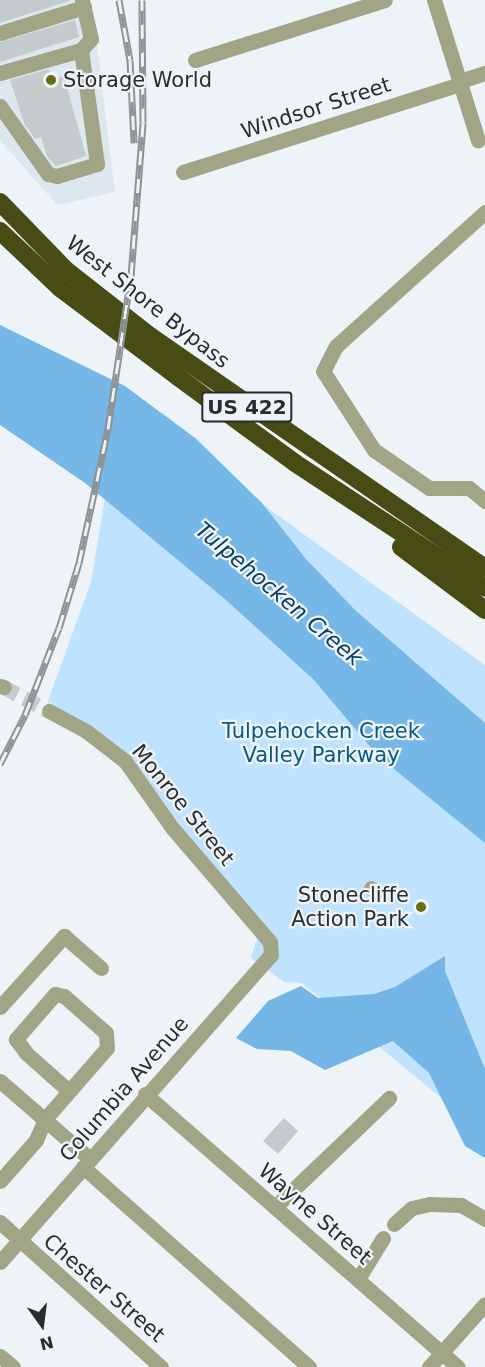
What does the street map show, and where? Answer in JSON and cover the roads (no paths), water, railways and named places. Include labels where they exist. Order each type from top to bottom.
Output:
[{"type":"highway","points":[[0,193],[24,227]]},
{"type":"highway","name":"West Shore Bypass","points":[[0,202],[66,270],[150,336],[485,568]]},
{"type":"highway","name":"West Shore Bypass","points":[[0,231],[53,281],[178,377],[295,463],[485,588]]},
{"type":"highway","points":[[0,240],[53,281]]},
{"type":"highway","points":[[178,377],[485,610]]},
{"type":"street","points":[[195,60],[386,0]]},
{"type":"street","points":[[434,0],[478,140]]},
{"type":"street","points":[[0,33],[83,4],[91,39],[81,50],[0,73]]},
{"type":"street","points":[[0,105],[48,174],[57,176],[96,164],[81,50]]},
{"type":"street","name":"Windsor Street","points":[[183,172],[485,73]]},
{"type":"street","points":[[485,212],[336,346],[323,371],[374,450],[429,488],[469,488],[485,501]]},
{"type":"street","name":"Monroe Street","points":[[49,711],[86,731],[125,761],[173,829],[270,942]]},
{"type":"street","points":[[0,1007],[64,936],[101,968]]},
{"type":"street","name":"Columbia Avenue","points":[[0,1262],[145,1094],[271,955],[270,942]]},
{"type":"street","points":[[0,1181],[36,1140],[45,1119],[107,1048],[106,1033],[64,996],[56,994],[16,1039],[26,1053],[69,1091]]},
{"type":"street","points":[[0,1081],[45,1119],[87,1163],[309,1367]]},
{"type":"street","name":"Wayne Street","points":[[145,1094],[458,1367]]},
{"type":"street","points":[[275,1207],[389,1098]]},
{"type":"street","points":[[394,1224],[412,1208],[430,1204],[462,1205],[485,1219]]},
{"type":"street","name":"Chester Street","points":[[0,1222],[161,1367]]},
{"type":"street","points":[[358,1279],[383,1238]]},
{"type":"street","points":[[429,1367],[485,1304]]},
{"type":"street","points":[[0,1356],[13,1367]]},
{"type":"water","name":"Tulpehocken Creek","points":[[0,325],[125,386],[196,439],[262,503],[306,559],[355,610],[485,723],[485,843],[378,756],[313,679],[226,600],[85,483],[0,425]]},
{"type":"tunnel","points":[[4,687],[49,711]]},
{"type":"railway","points":[[119,0],[130,60],[134,143]]},
{"type":"railway","points":[[0,764],[25,715],[59,628],[79,563],[108,429],[131,276],[143,122],[142,0]]},
{"type":"place","name":"Storage World","points":[[51,80]]},
{"type":"place","name":"Stonecliffe Action Park","points":[[421,907]]},
{"type":"park label","name":"Tulpehocken Creek Valley Parkway","points":[[321,743]]}]
